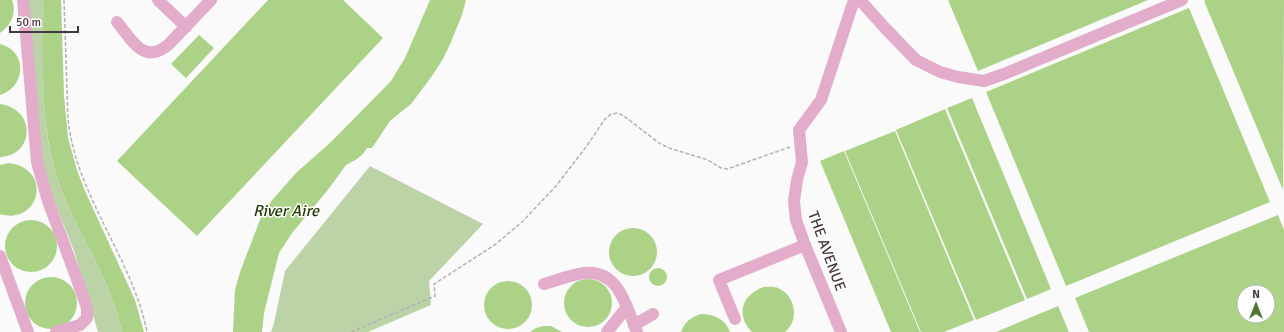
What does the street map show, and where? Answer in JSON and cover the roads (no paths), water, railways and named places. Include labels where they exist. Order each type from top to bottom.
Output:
[{"type":"street","points":[[23,0],[37,162],[48,201],[87,308],[88,318],[80,325],[56,332]]},
{"type":"street","points":[[158,0],[186,27]]},
{"type":"street","points":[[117,22],[135,44],[145,52],[151,53],[163,49],[211,0]]},
{"type":"street","name":"THE AVENUE","points":[[841,332],[796,220],[794,201],[797,180],[802,162],[799,130],[821,100],[854,0]]},
{"type":"street","points":[[860,0],[916,60],[940,72],[958,77],[984,81],[1182,0]]},
{"type":"street","points":[[735,319],[719,280],[805,245]]},
{"type":"street","points":[[0,256],[28,332]]},
{"type":"street","points":[[544,284],[583,273],[597,272],[610,279],[619,289],[636,329],[653,314]]},
{"type":"street","points":[[607,332],[627,307]]},
{"type":"water","points":[[0,0],[12,0],[14,10],[10,22],[0,33]]},
{"type":"water","points":[[43,0],[61,0],[64,95],[68,138],[77,170],[85,191],[135,300],[144,332],[122,332],[110,292],[73,217],[53,165],[48,137],[44,95]]},
{"type":"water","points":[[268,0],[343,0],[383,38],[197,236],[117,161]]},
{"type":"water","name":"River Aire","points":[[430,0],[466,0],[462,15],[443,59],[411,104],[390,121],[372,148],[367,148],[357,159],[346,165],[327,191],[292,233],[279,253],[264,313],[262,332],[233,332],[235,290],[240,272],[263,212],[296,173],[331,142],[391,81],[405,58]]},
{"type":"water","points":[[948,0],[1148,0],[978,71]]},
{"type":"water","points":[[1284,0],[1283,190],[1204,1]]},
{"type":"water","points":[[1189,8],[1270,202],[1066,286],[986,92]]},
{"type":"water","points":[[199,35],[214,48],[186,78],[171,64]]},
{"type":"water","points":[[0,44],[9,48],[15,54],[19,61],[20,69],[19,77],[15,85],[9,91],[0,95]]},
{"type":"water","points":[[972,98],[1051,289],[1027,299],[947,108]]},
{"type":"water","points":[[0,104],[12,108],[20,114],[25,123],[27,132],[25,141],[20,149],[11,155],[0,157]]},
{"type":"water","points":[[945,109],[1025,300],[976,320],[896,130]]},
{"type":"water","points":[[895,131],[974,320],[944,332],[921,332],[845,151]]},
{"type":"water","points":[[844,151],[920,332],[891,332],[820,161]]},
{"type":"water","points":[[9,163],[23,167],[32,175],[36,185],[36,195],[32,205],[24,212],[13,216],[0,214],[0,165]]},
{"type":"water","points":[[1278,215],[1284,230],[1284,332],[1089,332],[1075,298]]},
{"type":"water","points":[[26,220],[36,220],[50,227],[57,241],[57,251],[50,265],[36,272],[26,272],[16,268],[9,261],[5,251],[5,241],[9,231],[16,224]]},
{"type":"water","points":[[628,228],[638,228],[647,232],[653,238],[657,247],[657,257],[653,266],[647,272],[638,276],[628,276],[619,272],[613,266],[609,257],[609,247],[613,238],[619,232]]},
{"type":"water","points":[[658,268],[664,271],[667,277],[664,283],[658,286],[652,283],[649,277],[652,271]]},
{"type":"water","points":[[46,277],[56,277],[70,284],[77,298],[77,308],[70,322],[56,329],[46,329],[36,325],[29,318],[25,308],[25,298],[29,288],[36,281]]},
{"type":"water","points":[[583,279],[593,279],[602,283],[608,289],[612,298],[612,308],[608,317],[602,323],[593,327],[583,327],[574,323],[568,317],[564,308],[564,298],[568,289],[574,283]]},
{"type":"water","points":[[503,281],[513,281],[522,285],[528,291],[532,300],[532,310],[528,319],[522,325],[513,329],[503,329],[494,325],[488,319],[484,310],[484,300],[488,291],[494,285]]},
{"type":"water","points":[[764,287],[778,288],[790,298],[794,309],[794,316],[785,332],[752,332],[744,319],[743,306],[746,300],[756,290]]},
{"type":"water","points":[[1058,306],[1069,332],[996,332]]},
{"type":"water","points":[[701,314],[715,316],[728,327],[730,332],[681,332],[688,320]]},
{"type":"water","points":[[543,326],[551,326],[562,332],[530,332]]}]
